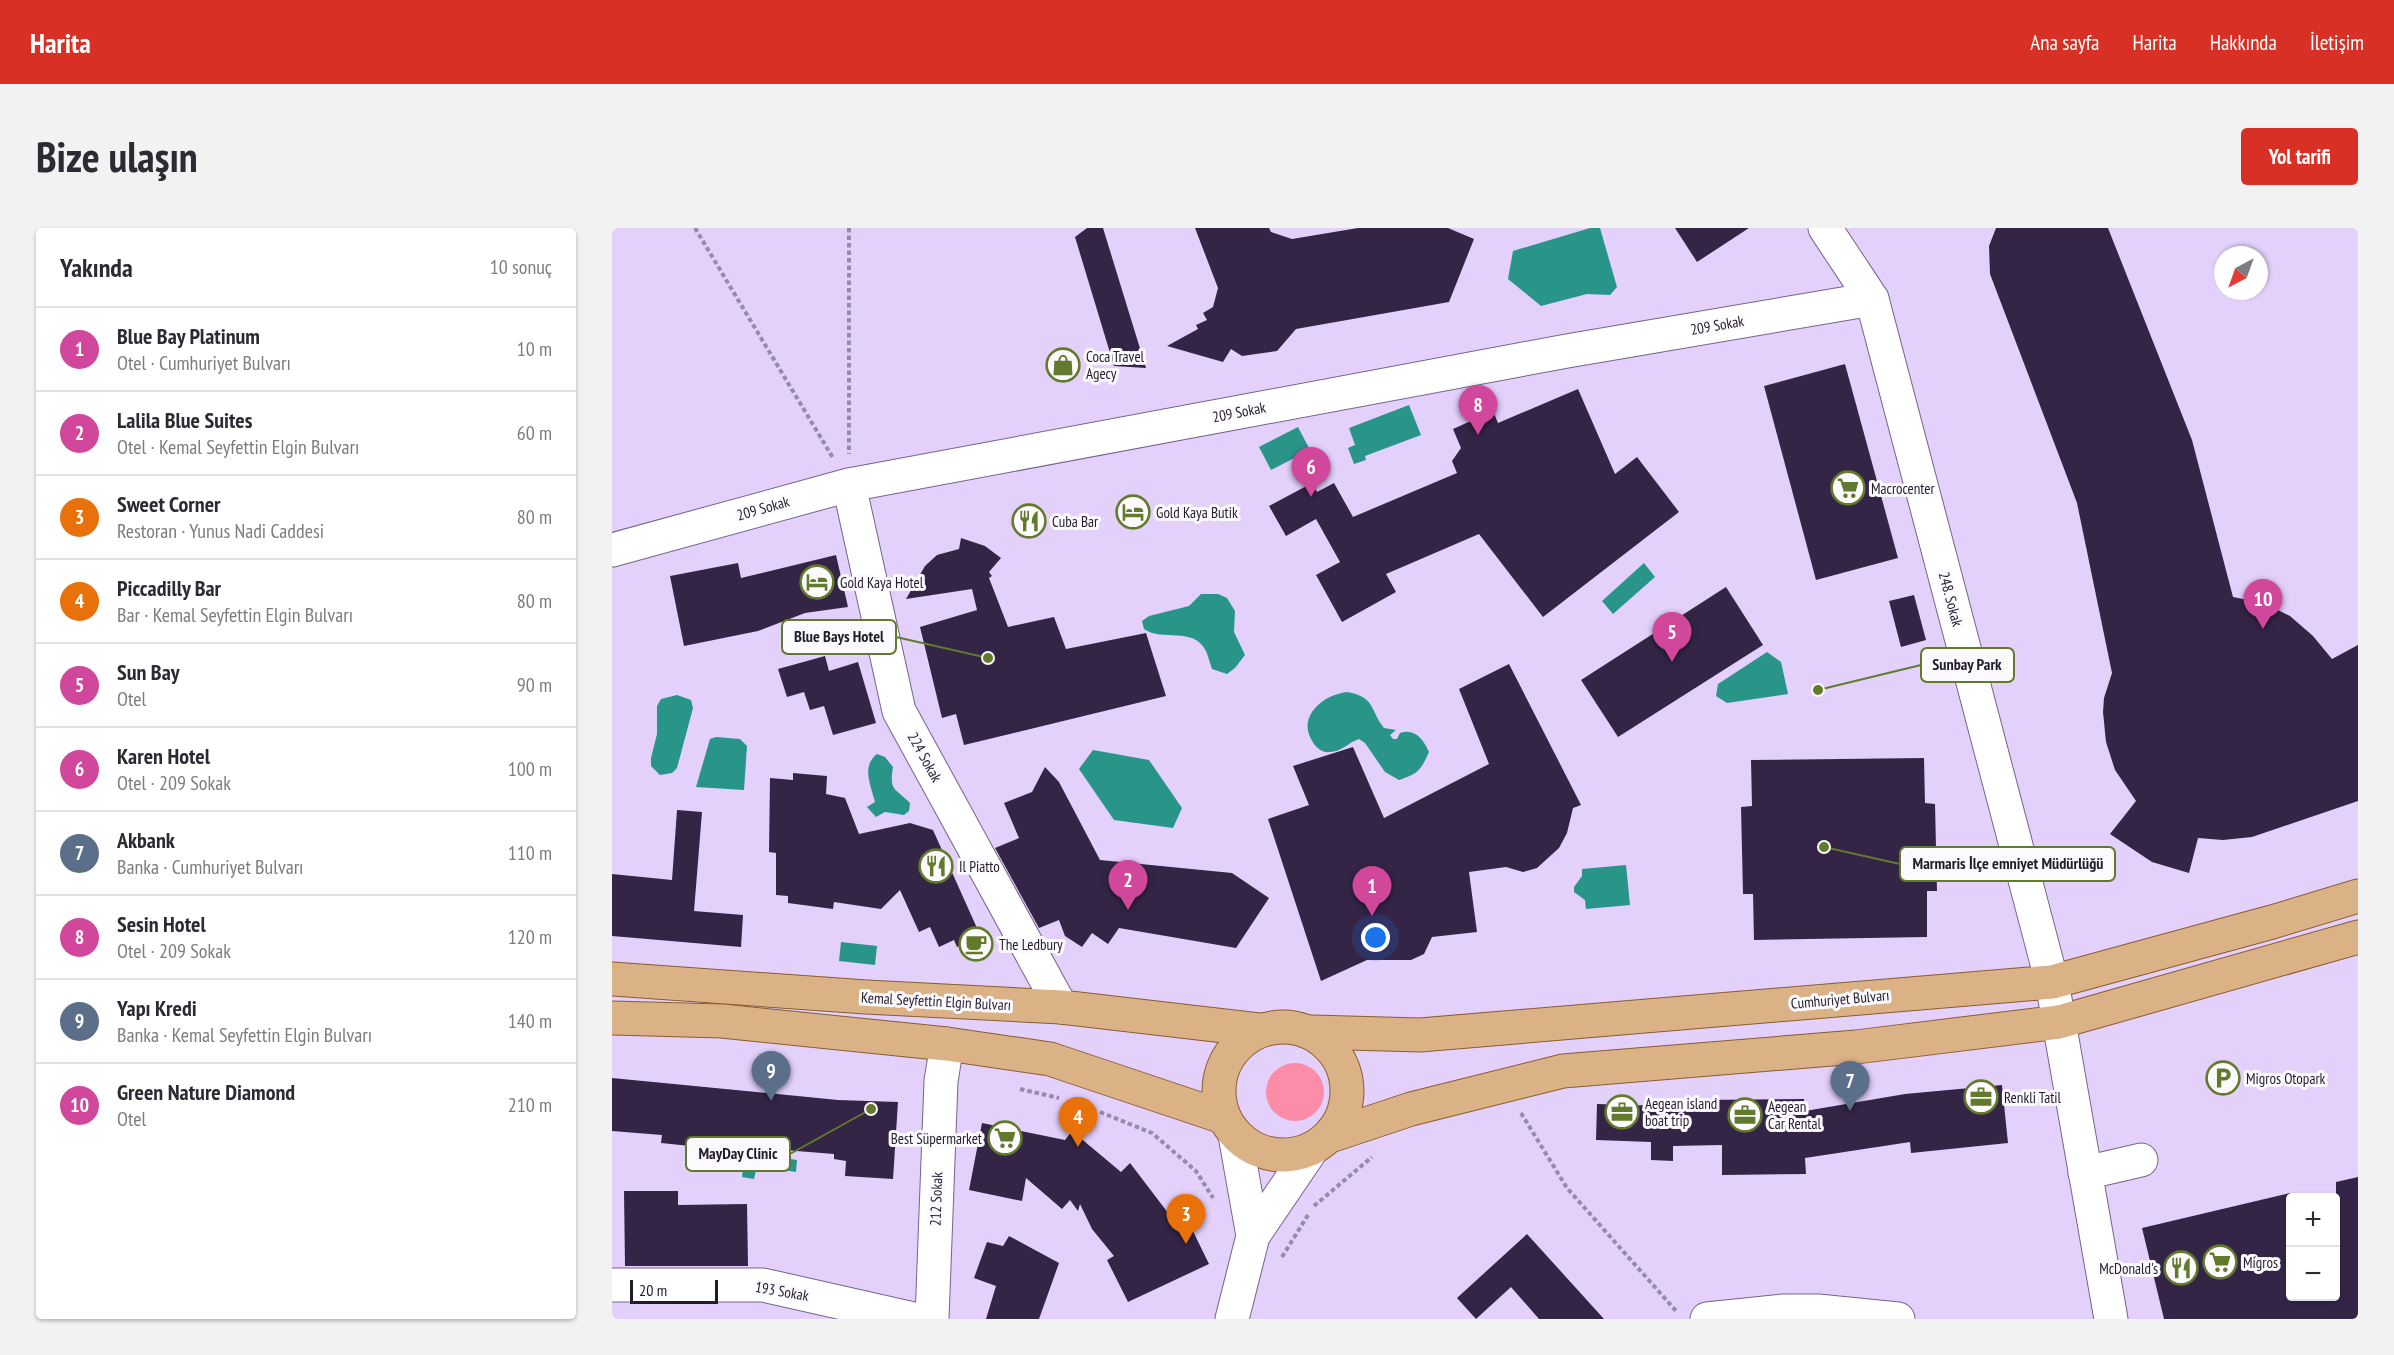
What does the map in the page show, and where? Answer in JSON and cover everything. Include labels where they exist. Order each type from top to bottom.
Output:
[{"type":"main road","name":"Cumhuriyet Bulvarı","points":[[1312,1032],[1420,1035],[2052,982],[2358,896]]},
{"type":"main road","points":[[612,1018],[722,1022],[946,1044],[1050,1059],[1229,1126],[1252,1147],[1271,1154],[1292,1155],[1411,1109],[1563,1071],[1856,1047],[2059,1022],[2358,937]]},
{"type":"main road","name":"Kemal Seyfettin Elgin Bulvarı","points":[[612,979],[660,980],[866,997],[1061,1007],[1259,1030]]},
{"type":"main road","points":[[1229,1126],[1218,1098],[1218,1077],[1226,1058],[1238,1042],[1259,1030],[1312,1032],[1332,1047],[1347,1076],[1348,1098],[1342,1118],[1321,1142]]},
{"type":"street","name":"248. Sokak","points":[[1825,228],[1872,299],[2052,982],[2111,1319]]},
{"type":"street","name":"209 Sokak","points":[[612,550],[849,485],[1578,349],[1872,299]]},
{"type":"street","name":"224 Sokak","points":[[849,485],[899,711],[1061,1007]]},
{"type":"street","name":"212 Sokak","points":[[932,1319],[941,1081],[946,1044]]},
{"type":"street","points":[[1229,1126],[1250,1250]]},
{"type":"street","points":[[1232,1319],[1250,1250],[1321,1142]]},
{"type":"street","points":[[2085,1173],[2141,1160]]},
{"type":"street","name":"193 Sokak","points":[[612,1285],[763,1285],[914,1319]]},
{"type":"street","points":[[1707,1319],[1783,1311],[1818,1311],[1898,1319]]},
{"type":"path","points":[[695,228],[849,485]]},
{"type":"path","points":[[849,228],[849,485]]},
{"type":"path","points":[[1515,1104],[1567,1188],[1683,1319]]},
{"type":"shaded area","points":[[1590,228],[1600,228],[1617,287],[1610,295],[1587,294],[1541,306],[1508,279],[1513,251]]},
{"type":"shaded area","points":[[1409,405],[1421,435],[1365,456],[1366,460],[1354,464],[1348,448],[1355,445],[1349,428]]},
{"type":"shaded area","points":[[1298,427],[1310,450],[1271,470],[1259,447]]},
{"type":"shaded area","points":[[1644,563],[1655,577],[1613,614],[1602,601]]},
{"type":"shaded area","points":[[1201,594],[1218,594],[1227,598],[1235,611],[1234,632],[1245,655],[1227,674],[1212,669],[1206,651],[1201,643],[1194,639],[1186,636],[1151,633],[1144,629],[1142,621],[1149,616],[1189,606]]},
{"type":"shaded area","points":[[1767,652],[1781,662],[1788,694],[1727,703],[1716,696],[1718,684]]},
{"type":"shaded area","points":[[1347,692],[1368,701],[1384,728],[1396,730],[1390,735],[1393,739],[1397,739],[1400,733],[1410,732],[1421,739],[1429,752],[1424,763],[1411,776],[1399,780],[1385,772],[1365,743],[1359,739],[1334,752],[1323,751],[1316,746],[1309,734],[1308,725],[1314,709],[1329,698]]},
{"type":"shaded area","points":[[677,695],[691,700],[693,708],[677,768],[672,773],[660,775],[651,766],[657,734],[657,706],[661,699]]},
{"type":"shaded area","points":[[716,737],[740,739],[747,746],[744,790],[696,787],[710,739]]},
{"type":"shaded area","points":[[1093,750],[1149,760],[1182,808],[1173,828],[1114,820],[1079,769]]},
{"type":"shaded area","points":[[877,754],[885,757],[893,767],[894,788],[910,803],[909,811],[904,815],[885,812],[876,817],[867,807],[875,802],[868,770],[869,764]]},
{"type":"shaded area","points":[[1626,865],[1630,905],[1586,909],[1585,900],[1574,892],[1574,887],[1582,876],[1582,869]]},
{"type":"shaded area","points":[[841,942],[877,946],[875,965],[839,961]]},
{"type":"shaded area","points":[[1295,1063],[1306,1065],[1319,1076],[1324,1092],[1322,1103],[1311,1116],[1295,1121],[1284,1119],[1271,1108],[1266,1092],[1268,1081],[1279,1068]]},
{"type":"shaded area","points":[[745,1152],[797,1160],[796,1172],[757,1166],[754,1179],[742,1177]]},
{"type":"building","points":[[1087,228],[1103,228],[1146,368],[1114,366],[1075,237]]},
{"type":"building","points":[[1195,228],[1269,228],[1271,232],[1292,239],[1358,228],[1448,228],[1474,239],[1449,302],[1296,329],[1277,351],[1242,356],[1231,349],[1223,362],[1167,346],[1198,329],[1196,325],[1207,320],[1203,313],[1213,307],[1218,288]]},
{"type":"building","points":[[1675,228],[1749,228],[1697,262]]},
{"type":"building","points":[[1996,228],[2108,228],[2192,440],[2233,597],[2263,603],[2290,616],[2313,636],[2332,659],[2358,645],[2358,801],[2252,837],[2223,840],[2198,838],[2189,873],[2152,862],[2110,834],[2136,801],[2115,770],[2106,742],[2104,698],[2112,673],[2077,503],[1990,274],[1989,246]]},
{"type":"building","points":[[1845,364],[1898,558],[1816,580],[1764,386]]},
{"type":"building","points":[[1578,389],[1615,474],[1637,457],[1679,512],[1543,617],[1479,534],[1386,574],[1396,592],[1342,622],[1316,575],[1340,562],[1316,519],[1286,536],[1269,506],[1312,483],[1317,492],[1334,483],[1353,517],[1457,473],[1452,461],[1461,448],[1453,429],[1493,411],[1498,423]]},
{"type":"building","points":[[961,538],[985,546],[1001,558],[989,572],[992,576],[989,578],[1008,627],[1054,617],[1066,649],[1146,633],[1166,696],[964,745],[956,714],[942,718],[920,627],[977,610],[972,589],[906,599],[925,566],[937,555],[959,549]]},
{"type":"building","points":[[836,555],[848,607],[805,613],[758,631],[684,646],[670,576],[738,563],[741,578]]},
{"type":"building","points":[[1726,587],[1763,645],[1618,737],[1581,680]]},
{"type":"building","points":[[1914,595],[1926,640],[1901,647],[1889,601]]},
{"type":"building","points":[[825,656],[829,671],[858,662],[876,723],[833,735],[824,706],[810,710],[804,692],[787,697],[778,669]]},
{"type":"building","points":[[1509,664],[1581,805],[1573,808],[1567,833],[1559,848],[1537,868],[1523,872],[1506,867],[1469,872],[1477,932],[1432,937],[1424,954],[1411,960],[1367,960],[1321,981],[1268,819],[1309,805],[1293,766],[1353,747],[1384,818],[1489,764],[1459,689]]},
{"type":"building","points":[[1924,758],[1925,803],[1935,804],[1937,891],[1927,891],[1927,937],[1754,940],[1753,894],[1743,894],[1741,807],[1752,806],[1751,760]]},
{"type":"building","points":[[1045,767],[1059,782],[1100,860],[1232,873],[1269,898],[1236,948],[1119,928],[1108,944],[1092,933],[1082,947],[1065,936],[1059,920],[1039,928],[995,848],[1019,838],[1004,803],[1032,792]]},
{"type":"building","points":[[793,773],[827,776],[826,794],[845,798],[859,834],[910,823],[933,830],[981,937],[957,947],[954,940],[939,947],[930,927],[919,932],[900,890],[881,909],[834,902],[833,909],[788,903],[788,896],[776,895],[776,853],[769,852],[770,778],[793,780]]},
{"type":"building","points":[[677,810],[702,812],[694,911],[743,915],[741,947],[612,936],[612,874],[672,880]]},
{"type":"building","points":[[612,1078],[838,1100],[898,1102],[893,1179],[845,1176],[846,1161],[834,1159],[834,1154],[711,1144],[710,1148],[661,1143],[662,1135],[612,1131]]},
{"type":"building","points":[[2002,1085],[2008,1143],[1911,1153],[1910,1142],[1805,1158],[1806,1174],[1722,1175],[1722,1145],[1673,1146],[1673,1161],[1651,1160],[1651,1142],[1596,1140],[1597,1104],[1698,1107],[1697,1100],[1804,1099],[1805,1111],[1905,1094]]},
{"type":"building","points":[[982,1123],[1065,1140],[1072,1131],[1121,1172],[1130,1163],[1178,1226],[1188,1221],[1209,1264],[1128,1302],[1107,1260],[1114,1256],[1092,1229],[1080,1204],[1078,1211],[1070,1200],[1062,1209],[1026,1178],[1022,1201],[969,1190]]},
{"type":"building","name":"Migros","points":[[2358,1177],[2358,1319],[2164,1319],[2142,1228],[2286,1194],[2286,1301],[2340,1301],[2340,1193],[2336,1193],[2336,1182]]},
{"type":"building","points":[[624,1191],[678,1191],[678,1205],[747,1204],[748,1266],[625,1266]]},
{"type":"building","points":[[1527,1234],[1604,1319],[1539,1319],[1511,1287],[1476,1319],[1457,1298]]},
{"type":"building","points":[[1009,1236],[1059,1263],[1039,1319],[986,1319],[996,1286],[974,1278],[987,1242],[1003,1246]]},
{"type":"place","name":"Coca Travel Agecy","points":[[1063,365]]},
{"type":"place","name":"Sesin Hotel","points":[[1478,435]]},
{"type":"place","name":"Macrocenter","points":[[1848,488]]},
{"type":"place","name":"Karen Hotel","points":[[1311,497]]},
{"type":"place","name":"Gold Kaya Butik","points":[[1133,512]]},
{"type":"place","name":"Cuba Bar","points":[[1029,521]]},
{"type":"place","name":"Gold Kaya Hotel","points":[[817,582]]},
{"type":"place","name":"Green Nature Diamond","points":[[2263,629]]},
{"type":"place","name":"Blue Bays Hotel","points":[[988,658]]},
{"type":"place","name":"Sun Bay","points":[[1672,662]]},
{"type":"place","name":"Sunbay Park","points":[[1818,690]]},
{"type":"place","name":"Marmaris İlçe emniyet Müdürlüğü","points":[[1824,847]]},
{"type":"place","name":"Il Piatto","points":[[936,866]]},
{"type":"place","name":"Lalila Blue Suites","points":[[1128,910]]},
{"type":"place","name":"Blue Bay Platinum","points":[[1372,916]]},
{"type":"place","name":"The Ledbury","points":[[976,944]]},
{"type":"place","name":"Migros Otopark","points":[[2223,1078]]},
{"type":"place","name":"Renkli Tatil","points":[[1981,1097]]},
{"type":"place","name":"Yapı Kredi","points":[[771,1101]]},
{"type":"place","name":"MayDay Clinic","points":[[871,1109]]},
{"type":"place","name":"Akbank","points":[[1850,1111]]},
{"type":"place","name":"Aegean island boat trip","points":[[1622,1112]]},
{"type":"place","name":"Aegean Car Rental","points":[[1745,1115]]},
{"type":"place","name":"Best Süpermarket","points":[[1005,1138]]},
{"type":"place","name":"Piccadilly Bar","points":[[1078,1147]]},
{"type":"place","name":"Sweet Corner","points":[[1186,1244]]},
{"type":"place","name":"Migros","points":[[2220,1262]]},
{"type":"place","name":"McDonald's","points":[[2181,1268]]}]
